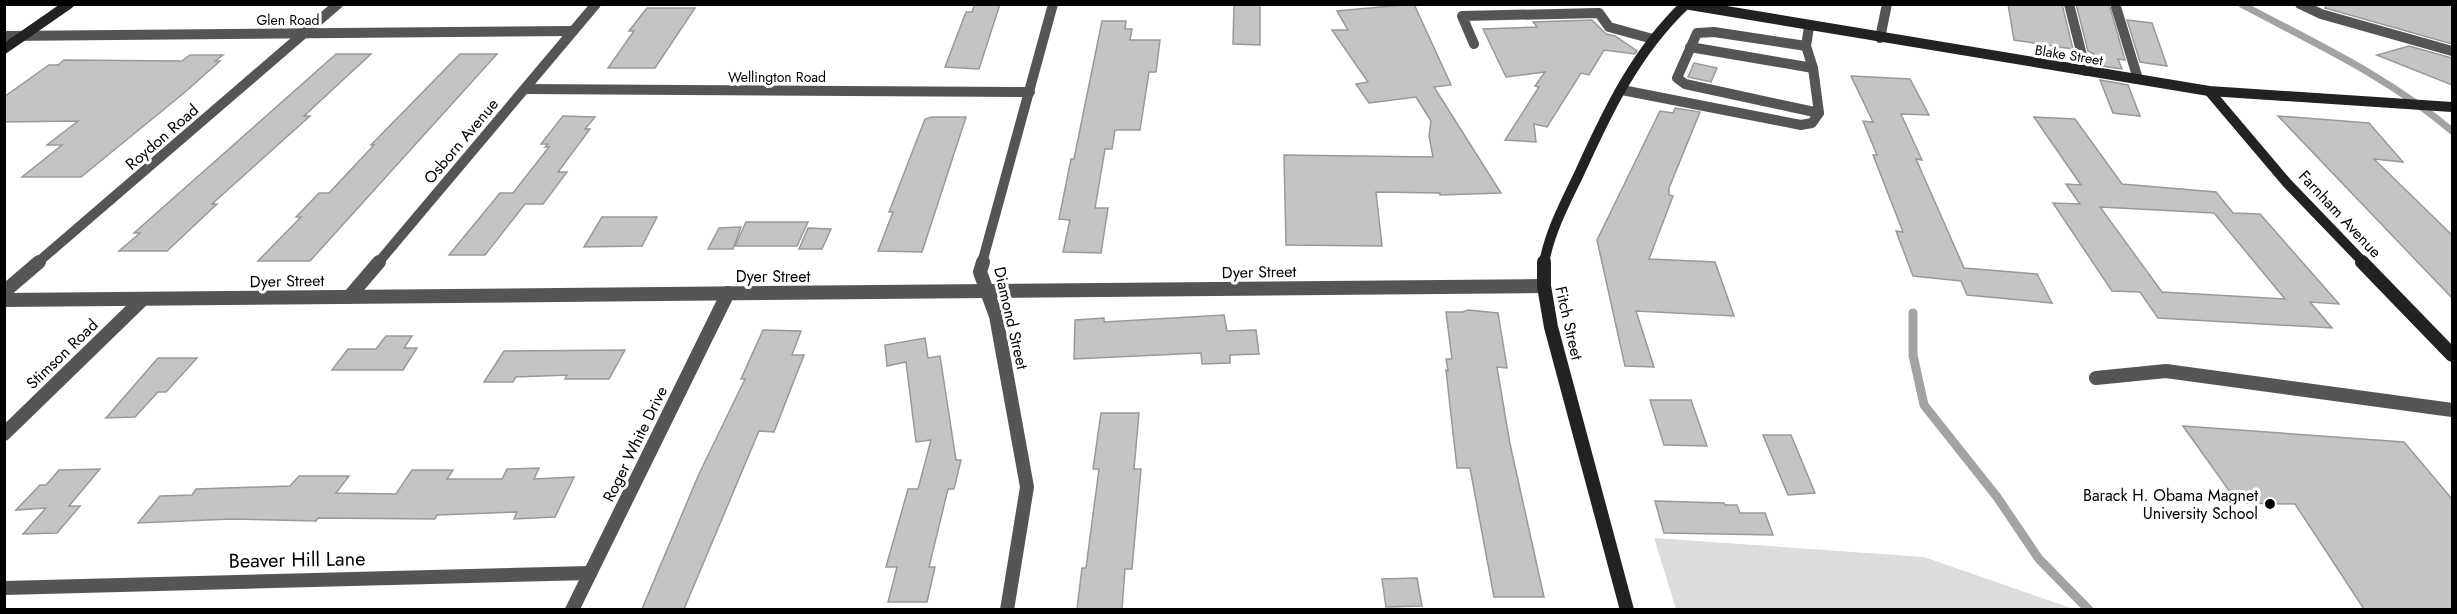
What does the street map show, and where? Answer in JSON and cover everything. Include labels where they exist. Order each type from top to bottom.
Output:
[{"type":"street","points":[[4,49],[69,4]]},
{"type":"street","name":"Roydon Road","points":[[4,292],[338,4]]},
{"type":"street","name":"Osborn Avenue","points":[[349,297],[596,4]]},
{"type":"street","name":"Diamond Street","points":[[1007,609],[1027,487],[996,316],[980,272],[1053,4]]},
{"type":"street","points":[[1474,44],[1462,16],[1599,13],[1608,4]]},
{"type":"street","points":[[1880,38],[1887,4]]},
{"type":"street","points":[[2069,4],[2086,71]]},
{"type":"street","points":[[2300,4],[2321,14],[2452,51]]},
{"type":"street","name":"Blake Street","points":[[1685,5],[2210,91],[2450,107]]},
{"type":"street","name":"Fitch Street","points":[[1627,609],[1542,286],[1545,249],[1555,223],[1622,90],[1653,39],[1671,16],[1685,5]]},
{"type":"street","points":[[2116,7],[2138,79]]},
{"type":"street","points":[[1599,13],[1609,27],[1653,39]]},
{"type":"street","points":[[1622,90],[1801,125],[1812,123],[1819,113],[1813,68],[1806,46],[1809,27]]},
{"type":"street","name":"Glen Road","points":[[4,36],[573,31]]},
{"type":"street","points":[[1806,46],[1714,32],[1697,33],[1677,78],[1685,84],[1819,113]]},
{"type":"street","points":[[1690,47],[1813,68]]},
{"type":"street","name":"Wellington Road","points":[[525,89],[1029,92]]},
{"type":"street","name":"Farnham Avenue","points":[[2210,91],[2288,183],[2452,355]]},
{"type":"street","name":"Dyer Street","points":[[4,300],[1542,286]]},
{"type":"street","name":"Roger White Drive","points":[[572,609],[728,293]]},
{"type":"street","name":"Stimson Road","points":[[4,434],[143,299]]},
{"type":"street","points":[[2096,378],[2129,373],[2178,372],[2389,404],[2452,411]]},
{"type":"street","name":"Beaver Hill Lane","points":[[4,588],[590,573]]},
{"type":"shaded area","points":[[1654,538],[1924,557],[2074,609],[1676,609]]},
{"type":"building","points":[[975,4],[1000,4],[979,69],[945,67],[966,12],[972,12]]},
{"type":"building","points":[[1234,4],[1260,4],[1260,45],[1233,44]]},
{"type":"building","points":[[1414,4],[1451,85],[1434,87],[1501,193],[1440,195],[1440,193],[1376,192],[1382,246],[1286,245],[1284,155],[1433,157],[1429,136],[1431,121],[1416,97],[1369,103],[1356,84],[1368,82],[1332,30],[1348,30],[1337,11]]},
{"type":"building","points":[[2008,4],[2062,4],[2073,49],[2014,40]]},
{"type":"building","points":[[2076,4],[2109,4],[2125,60],[2118,59],[2122,69],[2096,65],[2094,54],[2088,51]]},
{"type":"building","points":[[2326,4],[2452,4],[2452,44],[2325,8]]},
{"type":"building","points":[[647,8],[695,8],[655,68],[608,68],[634,31],[629,31]]},
{"type":"building","points":[[1592,20],[1606,34],[1615,36],[1637,51],[1635,54],[1604,50],[1589,75],[1581,73],[1547,127],[1534,124],[1536,142],[1505,140],[1539,87],[1535,86],[1545,72],[1506,77],[1483,29],[1537,27],[1533,22]]},
{"type":"building","points":[[2127,20],[2152,23],[2167,66],[2140,62]]},
{"type":"building","points":[[1102,21],[1126,21],[1125,29],[1132,29],[1130,40],[1160,40],[1156,72],[1149,72],[1140,130],[1115,130],[1112,149],[1105,149],[1095,208],[1108,208],[1101,253],[1063,252],[1070,220],[1059,219],[1071,159],[1074,159]]},
{"type":"building","points":[[2409,46],[2452,58],[2452,85],[2377,55]]},
{"type":"building","points":[[336,54],[371,54],[304,116],[310,116],[212,204],[217,204],[167,251],[119,251],[140,233],[134,233]]},
{"type":"building","points":[[460,54],[497,54],[310,261],[258,261],[301,217],[296,217],[319,193],[329,193],[374,145],[371,145]]},
{"type":"building","points":[[190,55],[223,55],[215,61],[220,61],[184,93],[81,177],[22,177],[62,145],[47,145],[78,121],[4,122],[4,97],[49,65],[58,65],[64,60],[182,61]]},
{"type":"building","points":[[1694,63],[1717,68],[1711,82],[1688,77]]},
{"type":"building","points":[[1851,76],[1910,79],[1929,115],[1901,114],[1922,160],[1916,159],[1964,268],[2037,274],[2052,303],[1967,295],[1961,281],[1913,276],[1896,231],[1903,232],[1873,155],[1877,155],[1863,121],[1873,122]]},
{"type":"building","points":[[2100,80],[2128,85],[2140,116],[2113,113]]},
{"type":"building","points":[[1675,108],[1700,112],[1669,188],[1669,195],[1673,196],[1649,259],[1715,262],[1734,316],[1636,311],[1654,367],[1625,366],[1597,240],[1660,111],[1673,113]]},
{"type":"building","points":[[563,116],[595,117],[585,129],[590,129],[558,172],[567,172],[543,204],[525,204],[485,255],[449,255],[500,193],[513,193],[549,147],[545,147],[548,144],[541,144]]},
{"type":"building","points":[[2278,116],[2369,123],[2403,162],[2374,159],[2452,235],[2452,298]]},
{"type":"building","points":[[966,117],[922,252],[878,251],[893,212],[889,212],[925,119]]},
{"type":"building","points":[[2034,117],[2075,119],[2122,184],[2216,192],[2233,213],[2260,214],[2339,304],[2310,302],[2332,328],[2158,318],[2140,292],[2112,291],[2053,203],[2080,204],[2066,184],[2081,185]],"holes":[[[2100,207],[2214,213],[2285,299],[2162,292]]]},
{"type":"building","points":[[602,217],[657,217],[642,246],[584,247]]},
{"type":"building","points":[[746,222],[808,222],[797,246],[735,246]]},
{"type":"building","points":[[741,227],[733,249],[708,249],[719,228]]},
{"type":"building","points":[[808,228],[831,229],[822,249],[799,249]]},
{"type":"building","points":[[1468,310],[1498,313],[1507,368],[1497,367],[1510,444],[1544,597],[1494,597],[1470,468],[1457,468],[1446,370],[1448,371],[1446,359],[1452,359],[1446,312]]},
{"type":"building","points":[[1224,315],[1227,331],[1256,330],[1259,354],[1230,355],[1230,363],[1202,364],[1201,353],[1074,359],[1075,320],[1104,318],[1104,322]]},
{"type":"building","points":[[763,330],[801,331],[792,355],[804,355],[774,432],[759,431],[684,609],[642,609],[699,474],[745,379],[741,379]]},
{"type":"building","points":[[386,336],[412,336],[404,348],[417,348],[403,370],[332,370],[348,349],[376,349]]},
{"type":"building","points":[[925,338],[928,358],[940,356],[956,460],[961,460],[954,489],[948,489],[929,567],[935,567],[927,602],[888,602],[897,567],[886,567],[908,489],[918,489],[931,440],[916,442],[906,362],[887,366],[885,345]]},
{"type":"building","points":[[625,350],[609,379],[565,379],[567,375],[516,377],[513,382],[484,382],[504,351]]},
{"type":"building","points":[[158,358],[197,358],[166,392],[158,392],[135,417],[106,418]]},
{"type":"building","points":[[1650,400],[1691,400],[1707,446],[1664,445]]},
{"type":"building","points":[[1101,413],[1139,413],[1134,469],[1141,469],[1132,569],[1125,569],[1122,609],[1077,609],[1082,568],[1086,568],[1099,469],[1093,469]]},
{"type":"building","points":[[2183,426],[2404,442],[2452,499],[2452,609],[2364,609],[2295,504],[2238,503]]},
{"type":"building","points":[[1763,435],[1791,435],[1815,493],[1788,495]]},
{"type":"building","points":[[539,468],[534,479],[574,477],[555,517],[514,519],[517,512],[437,515],[435,519],[318,518],[316,521],[231,519],[138,523],[160,496],[192,495],[196,489],[290,486],[299,476],[349,476],[336,493],[396,494],[412,470],[453,470],[447,479],[502,479],[507,469]]},
{"type":"building","points":[[100,469],[69,506],[80,506],[57,533],[23,534],[46,508],[16,510],[40,485],[46,485],[59,470]]},
{"type":"building","points":[[1655,501],[1724,503],[1725,505],[1737,505],[1740,513],[1765,513],[1773,535],[1664,533]]},
{"type":"building","points":[[1417,578],[1422,606],[1386,607],[1382,579]]},
{"type":"waterway","points":[[2241,4],[2377,77],[2452,131]]},
{"type":"waterway","points":[[1913,313],[1913,355],[1924,405],[1997,497],[2039,559],[2089,610]]},
{"type":"place","name":"Barack H. Obama Magnet University School","points":[[2270,504]]}]
